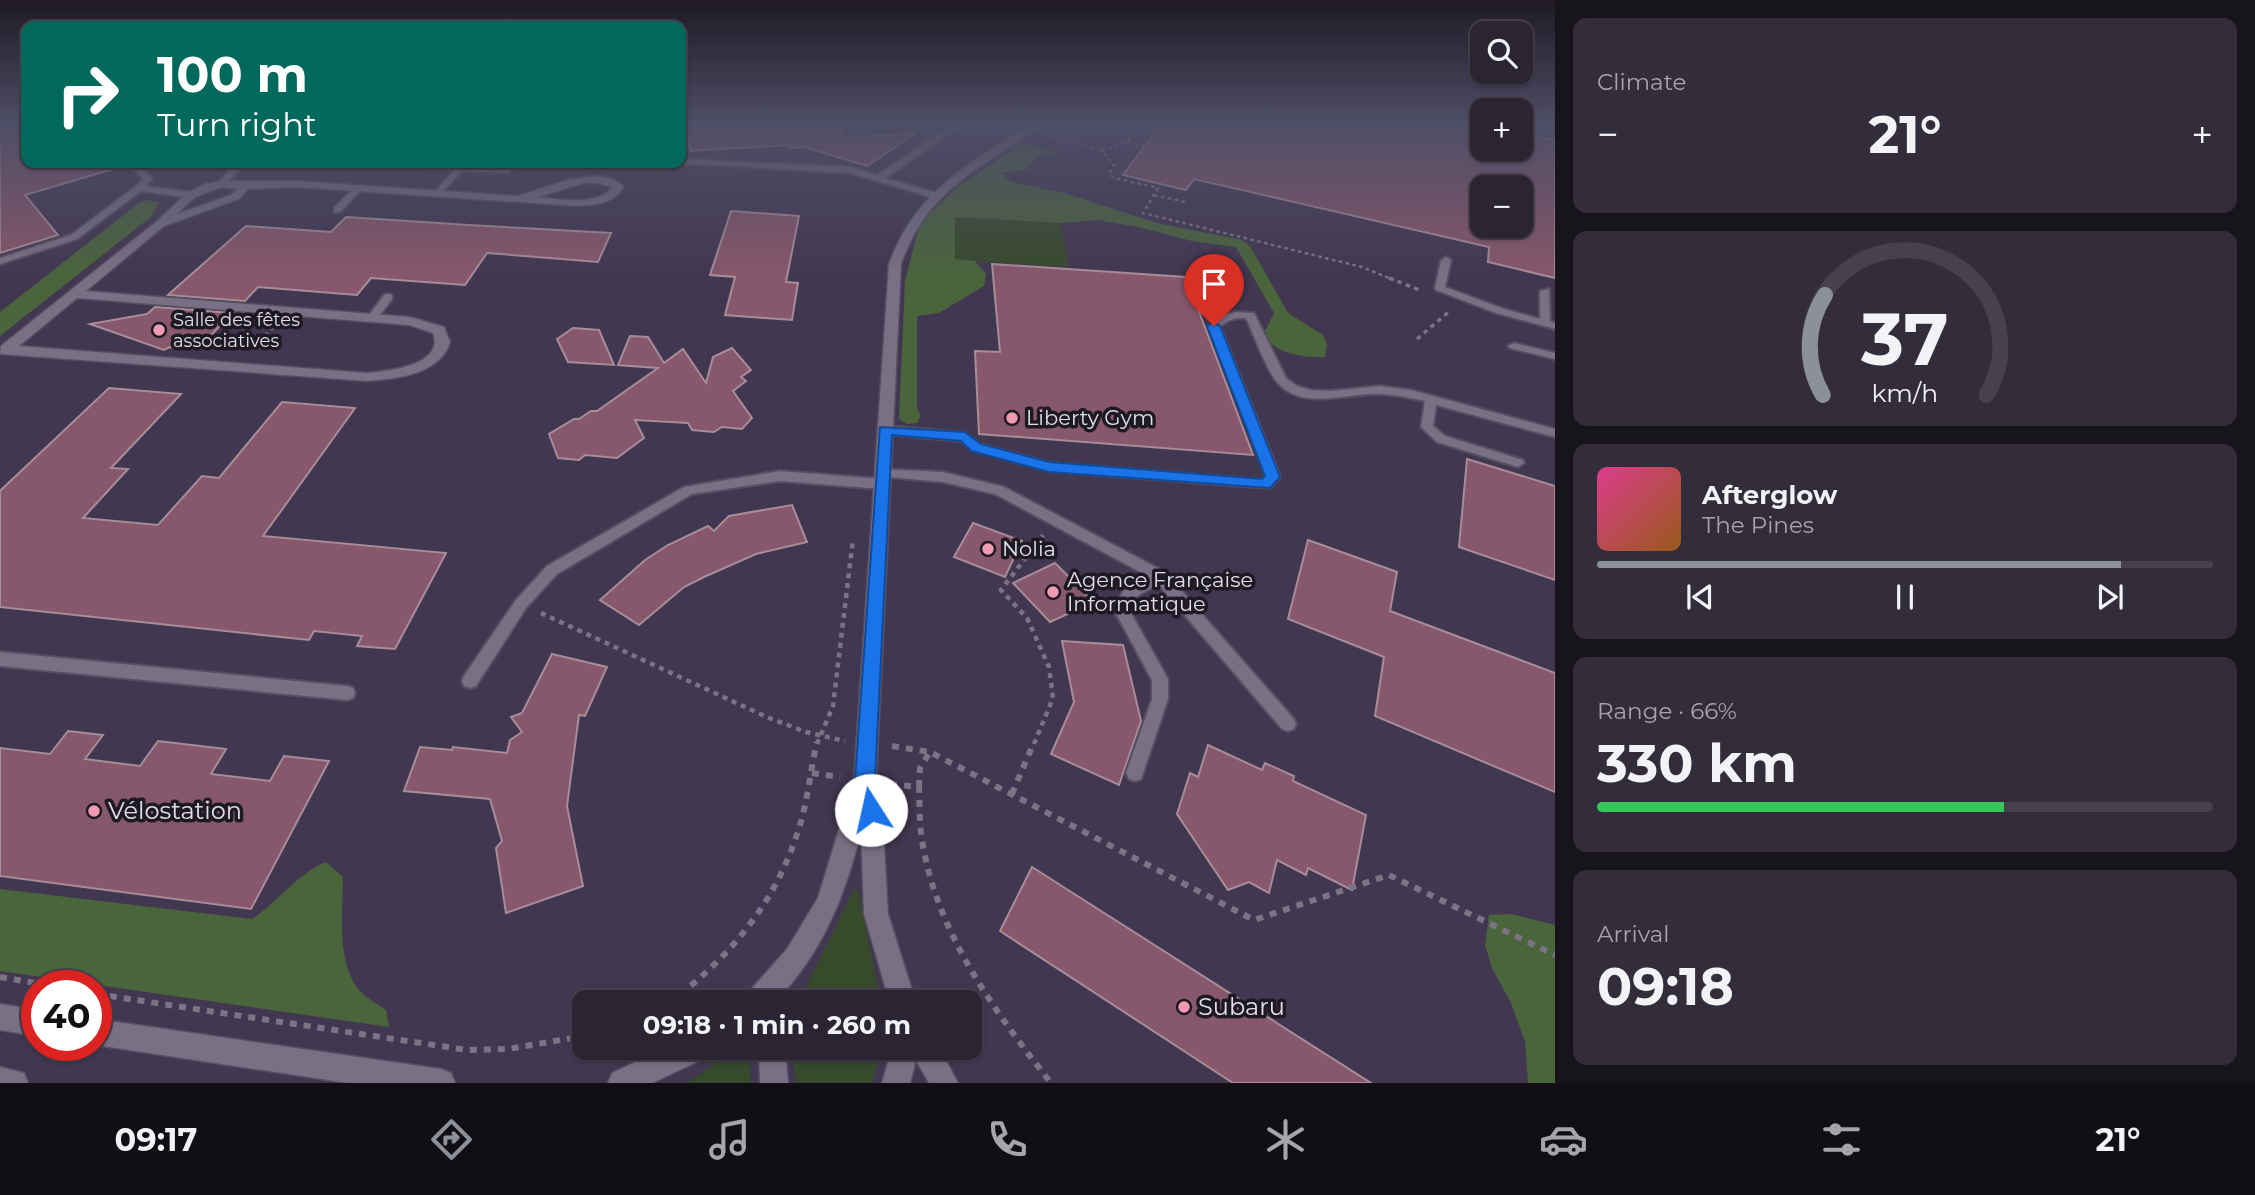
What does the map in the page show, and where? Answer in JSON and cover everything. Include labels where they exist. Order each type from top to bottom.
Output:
[{"type":"street","points":[[899,990],[876,914],[871,810],[865,780],[895,264],[906,230],[934,195],[969,174]]},
{"type":"street","points":[[3,352],[160,224],[191,195],[209,186],[296,184],[438,193],[589,202],[608,198],[617,192],[620,186],[612,181],[586,180],[522,198]]},
{"type":"street","points":[[160,224],[235,197],[245,187]]},
{"type":"street","points":[[3,352],[367,377],[388,376],[424,364],[444,346],[444,337],[439,330],[427,324],[75,294]]},
{"type":"street","points":[[780,990],[828,904],[840,869],[854,807],[865,780]]},
{"type":"street","points":[[0,1017],[21,1020]]},
{"type":"street","points":[[112,1034],[441,1083]]},
{"type":"street","points":[[622,1083],[670,1060]]},
{"type":"street","points":[[773,1060],[774,1083]]},
{"type":"street","points":[[897,1083],[903,1060]]},
{"type":"street","points":[[931,1060],[944,1083]]},
{"type":"street","points":[[0,1081],[14,1083]]},
{"type":"lane","points":[[0,261],[74,237],[139,188],[148,179],[143,174]]},
{"type":"lane","points":[[222,184],[229,174]]},
{"type":"lane","points":[[438,193],[455,174]]},
{"type":"lane","points":[[864,174],[934,195]]},
{"type":"lane","points":[[880,178],[887,174]]},
{"type":"lane","points":[[139,188],[191,195]]},
{"type":"lane","points":[[337,210],[359,188]]},
{"type":"lane","points":[[1446,260],[1440,288],[1500,312],[1550,324],[1545,291]]},
{"type":"lane","points":[[372,318],[388,297]]},
{"type":"lane","points":[[885,430],[965,437],[976,447],[1049,467],[1265,485],[1273,477],[1214,326],[1222,317],[1250,315],[1281,380],[1293,389],[1331,395],[1380,390],[1432,399],[1555,433]]},
{"type":"lane","points":[[1514,345],[1555,356]]},
{"type":"lane","points":[[1432,399],[1427,427],[1441,439],[1518,463]]},
{"type":"lane","points":[[470,681],[521,604],[552,570],[689,490],[780,476],[943,477],[999,490],[1160,576],[1288,723]]},
{"type":"lane","points":[[1135,773],[1160,699],[1160,679],[1120,608],[1129,594],[1160,576]]},
{"type":"lane","points":[[0,659],[347,692]]},
{"type":"path","points":[[1110,174],[1109,176],[1158,188],[1143,213],[1362,267],[1433,296]]},
{"type":"path","points":[[1154,194],[1185,202]]},
{"type":"path","points":[[1417,339],[1456,305]]},
{"type":"path","points":[[237,367],[287,311]]},
{"type":"path","points":[[263,338],[278,339]]},
{"type":"path","points":[[1012,794],[1053,698],[1049,667],[1027,618],[1001,590],[1056,519]]},
{"type":"path","points":[[688,990],[732,950],[772,896],[800,826],[822,721],[833,706],[854,528]]},
{"type":"path","points":[[521,604],[818,737],[930,752],[1254,920],[1389,876],[1555,954]]},
{"type":"path","points":[[930,752],[920,768],[919,787],[922,841],[936,887],[957,939],[988,997],[1052,1083]]},
{"type":"path","points":[[812,773],[919,787]]},
{"type":"path","points":[[0,977],[21,981]]},
{"type":"path","points":[[112,996],[467,1050],[508,1049],[572,1039]]},
{"type":"shaded area","points":[[0,174],[1555,174],[1555,1083],[0,1083]]},
{"type":"green space","points":[[977,174],[1001,174],[1012,182],[1064,193],[1157,223],[1242,240],[1250,246],[1288,313],[1323,335],[1327,344],[1325,357],[1290,353],[1274,346],[1268,340],[1264,333],[1274,313],[1236,247],[1192,241],[1098,220],[1060,223],[955,217],[955,259],[975,261],[986,274],[984,286],[939,313],[917,316],[917,408],[921,416],[917,423],[907,424],[899,419],[905,281],[918,230],[925,218],[955,189]]},
{"type":"green space","points":[[146,200],[159,202],[152,216],[0,336],[0,312]]},
{"type":"green space","points":[[954,217],[1060,223],[1069,267],[955,260]]},
{"type":"green space","points":[[326,862],[343,877],[342,938],[348,969],[363,994],[386,1010],[389,1027],[112,987],[112,970],[21,970],[21,974],[0,971],[0,889],[252,919],[317,866]]},
{"type":"green space","points":[[854,889],[858,890],[878,990],[804,990]]},
{"type":"green space","points":[[1511,914],[1555,925],[1555,1083],[1528,1083],[1525,1041],[1510,1001],[1492,968],[1485,945],[1489,915]]},
{"type":"green space","points":[[720,1060],[749,1060],[751,1083],[687,1083]]},
{"type":"green space","points":[[793,1060],[878,1060],[872,1083],[796,1083]]},
{"type":"building","points":[[0,174],[98,174],[25,195],[58,235],[0,253]]},
{"type":"building","points":[[1555,174],[1555,278],[1488,262],[1489,247],[1194,179],[1186,190],[1123,175]]},
{"type":"building","points":[[731,211],[799,216],[786,282],[798,283],[792,320],[725,315],[735,277],[710,275]]},
{"type":"building","points":[[346,217],[611,233],[598,262],[487,253],[465,285],[371,278],[357,295],[258,287],[245,301],[168,295],[246,226],[331,232]]},
{"type":"building","points":[[992,264],[1186,277],[1253,455],[979,434],[975,351],[1000,352]]},
{"type":"building","name":"Salle des fêtes associatives","points":[[155,307],[233,313],[197,349],[170,347],[164,350],[90,324],[147,314]]},
{"type":"building","points":[[573,328],[599,330],[614,365],[568,362],[557,339]]},
{"type":"building","points":[[630,336],[648,337],[664,363],[683,349],[706,383],[713,357],[732,348],[751,370],[741,377],[746,381],[733,391],[752,418],[742,429],[722,427],[714,432],[692,430],[688,423],[635,420],[644,438],[617,458],[585,455],[579,460],[558,458],[549,434],[574,419],[597,411],[658,368],[618,365]]},
{"type":"building","points":[[109,388],[181,394],[111,468],[128,469],[83,518],[158,525],[202,476],[219,478],[282,402],[355,408],[263,536],[446,553],[395,649],[357,646],[362,636],[314,631],[309,640],[0,607],[0,491]]},
{"type":"building","points":[[1467,459],[1555,486],[1555,580],[1459,547]]},
{"type":"building","points":[[792,505],[807,542],[756,554],[704,577],[684,587],[639,625],[600,600],[645,560],[668,545],[708,526],[714,531],[729,516]]},
{"type":"building","name":"Nolia","points":[[973,523],[1022,541],[1005,577],[954,557]]},
{"type":"building","points":[[1308,540],[1397,572],[1390,611],[1555,673],[1555,792],[1375,716],[1384,657],[1288,619]]},
{"type":"building","name":"Agence Française Informatique","points":[[1055,563],[1094,602],[1050,622],[1013,583]]},
{"type":"building","points":[[1062,641],[1123,645],[1141,721],[1119,785],[1051,754],[1074,702]]},
{"type":"building","points":[[552,654],[607,667],[585,716],[579,715],[567,806],[583,886],[506,913],[496,848],[502,841],[490,799],[404,791],[420,747],[452,750],[453,747],[507,753],[510,740],[522,732],[511,717],[522,713]]},
{"type":"building","points":[[68,731],[103,735],[85,759],[140,766],[158,741],[226,749],[211,774],[270,781],[284,756],[329,761],[251,909],[0,876],[0,748],[50,754]]},
{"type":"building","points":[[1208,745],[1262,770],[1265,763],[1294,776],[1293,781],[1366,815],[1352,890],[1308,868],[1306,875],[1277,860],[1269,893],[1249,882],[1228,890],[1177,814],[1190,773],[1198,777]]},
{"type":"building","name":"Subaru","points":[[1032,867],[1371,1083],[1233,1083],[1000,931]]},
{"type":"place","name":"Salle des fêtes associatives","points":[[159,330]]},
{"type":"place","name":"Liberty Gym","points":[[1012,418]]},
{"type":"place","name":"Nolia","points":[[988,549]]},
{"type":"place","name":"Agence Française Informatique","points":[[1053,592]]},
{"type":"place","name":"Vélostation","points":[[94,811]]},
{"type":"place","name":"Subaru","points":[[1184,1007]]},
{"type":"route","points":[[871,810],[865,780],[885,430],[965,437],[976,447],[1049,467],[1265,485],[1273,477],[1214,326]]}]
